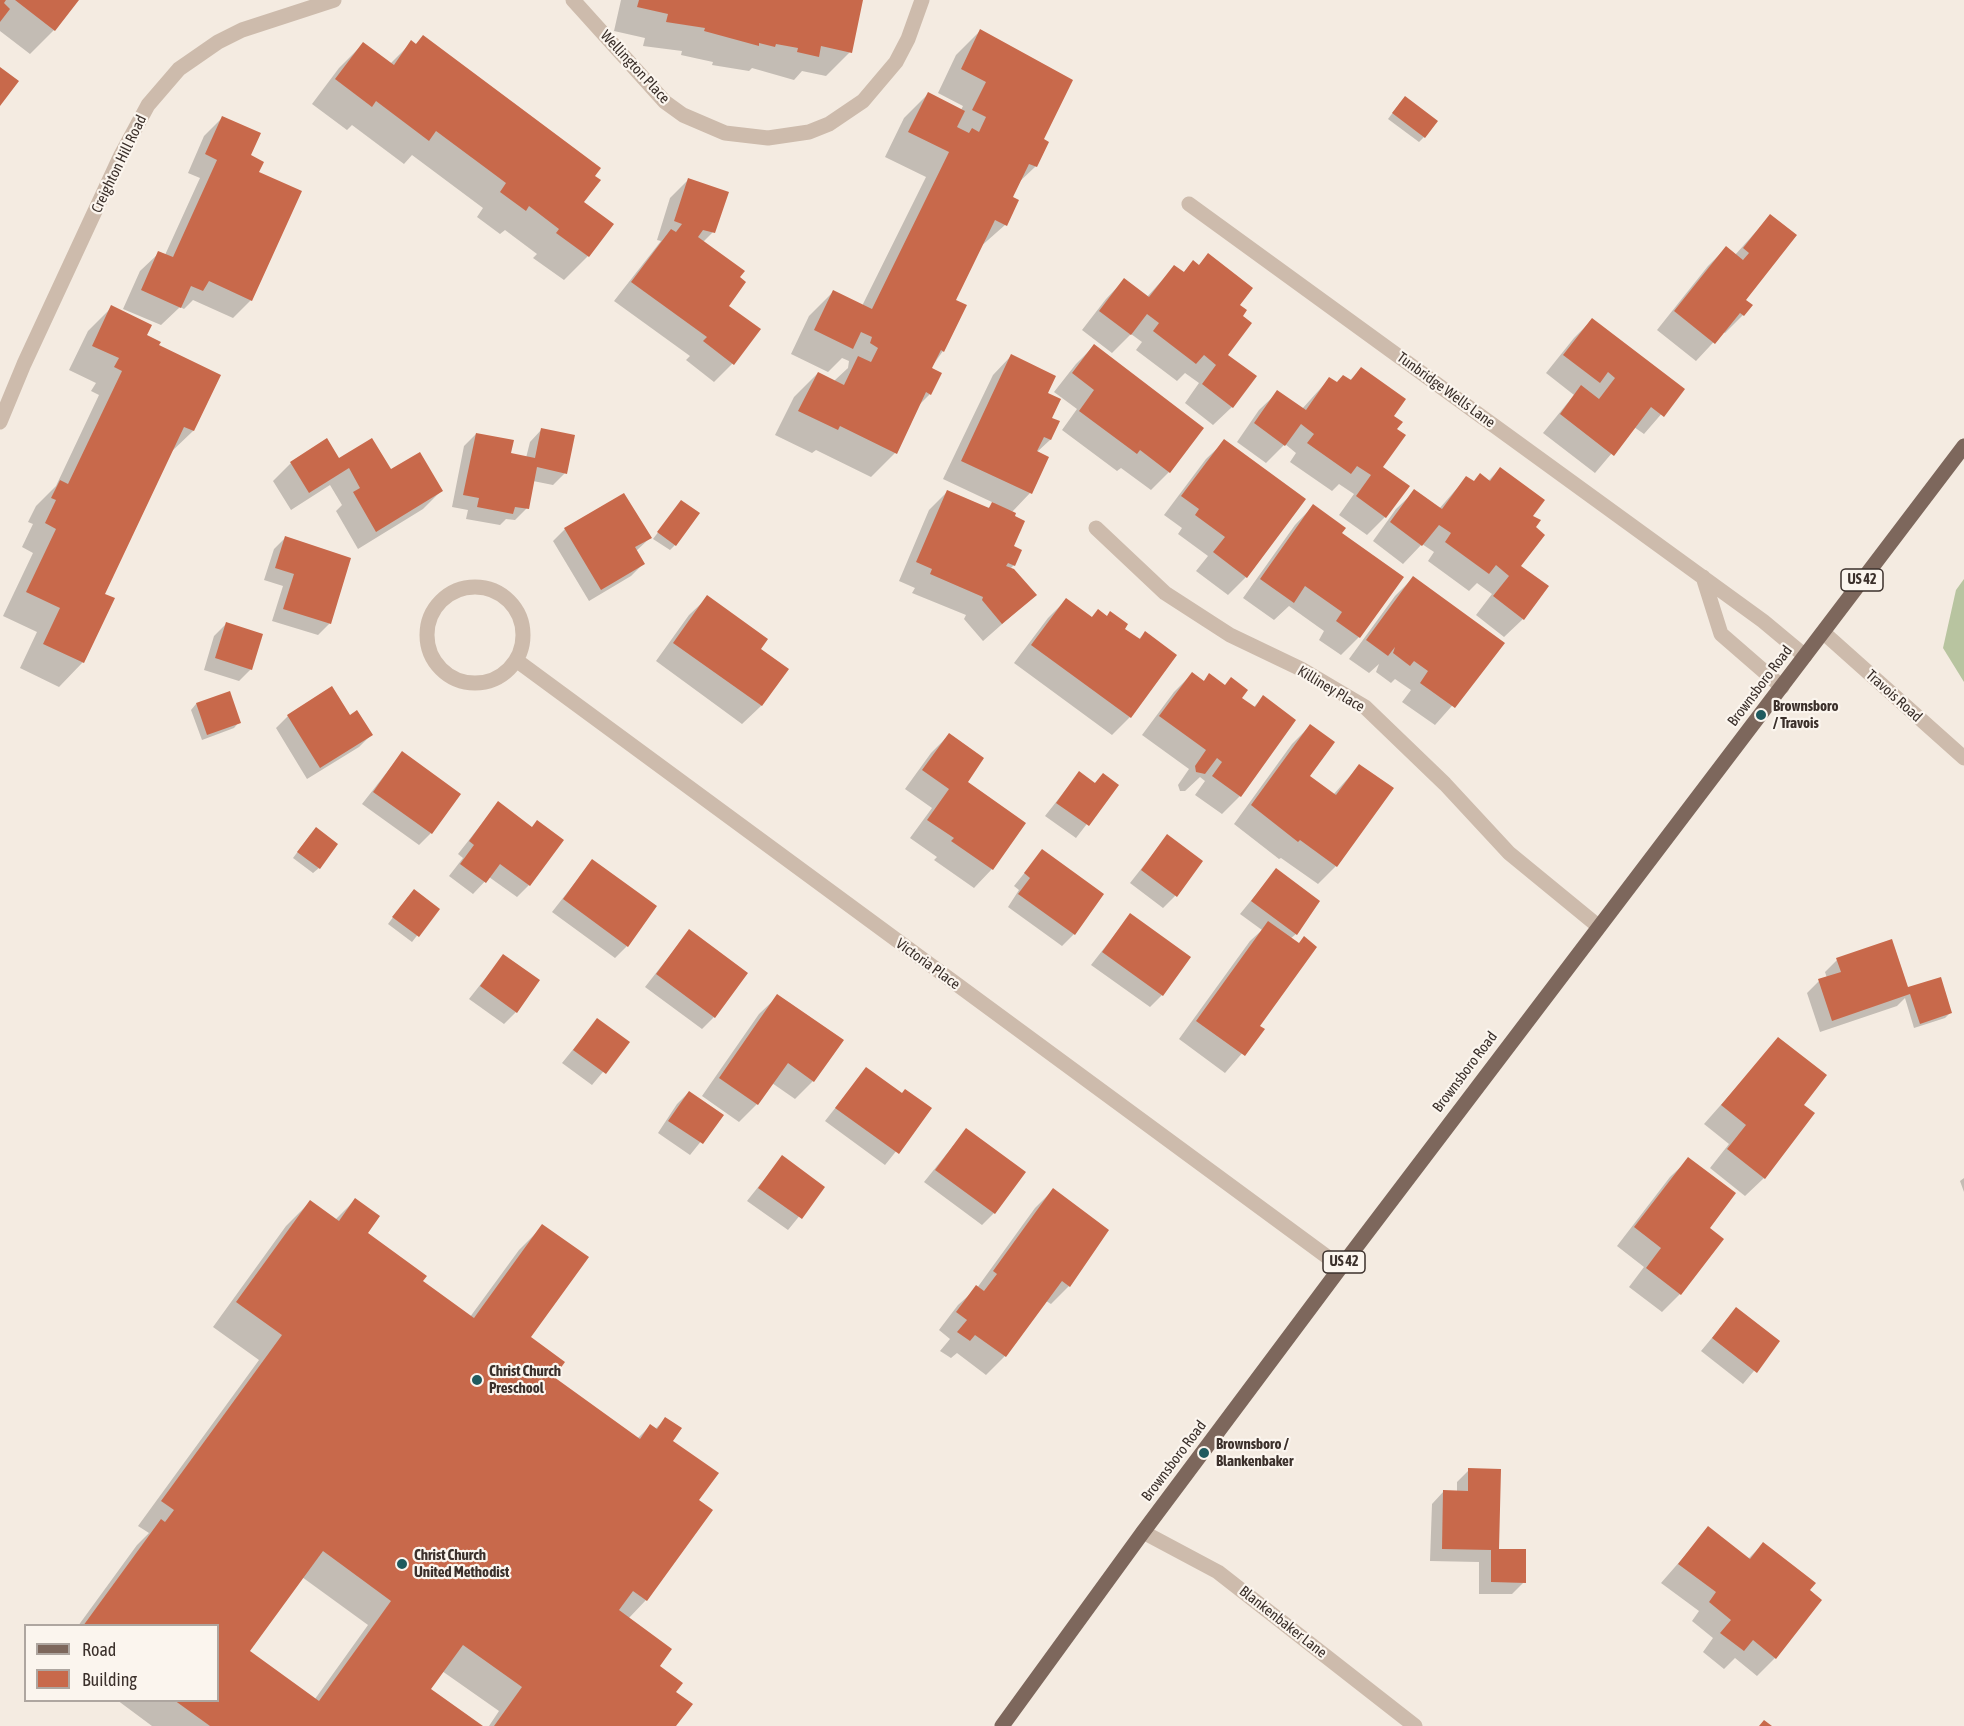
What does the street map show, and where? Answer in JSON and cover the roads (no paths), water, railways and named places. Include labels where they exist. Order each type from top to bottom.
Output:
[{"type":"main road","name":"Brownsboro Road","points":[[1002,1726],[1143,1532],[1341,1267],[1964,446]]},
{"type":"street","name":"Creighton Hill Road","points":[[0,422],[29,353],[121,155],[148,105],[179,69],[218,42],[242,30],[334,0]]},
{"type":"street","name":"Wellington Place","points":[[573,0],[665,102],[683,115],[725,133],[768,138],[809,132],[847,113],[863,100],[896,62],[908,39],[922,0]]},
{"type":"street","name":"Tunbridge Wells Lane","points":[[1189,204],[1703,577],[1805,656]]},
{"type":"street","name":"Killiney Place","points":[[1096,528],[1165,593],[1230,635],[1301,669],[1365,707],[1445,784],[1509,853],[1598,926]]},
{"type":"street","points":[[1703,577],[1722,634],[1782,687]]},
{"type":"street","points":[[481,586],[497,591],[510,601],[519,614],[524,629],[523,646],[516,660],[506,672],[492,680],[477,683],[461,681],[447,674],[436,662],[429,649],[427,633],[430,618],[438,604],[450,594],[465,587],[481,586]]},
{"type":"street","name":"Travois Road","points":[[1824,633],[1964,758]]},
{"type":"street","name":"Victoria Place","points":[[516,660],[1341,1267]]},
{"type":"street","name":"Blankenbaker Lane","points":[[1143,1532],[1218,1572],[1415,1726]]},
{"type":"place","name":"Brownsboro / Travois","points":[[1761,715]]},
{"type":"place","name":"Christ Church Preschool","points":[[477,1380]]},
{"type":"place","name":"Brownsboro / Blankenbaker","points":[[1204,1453]]},
{"type":"place","name":"Christ Church United Methodist","points":[[402,1564]]}]
